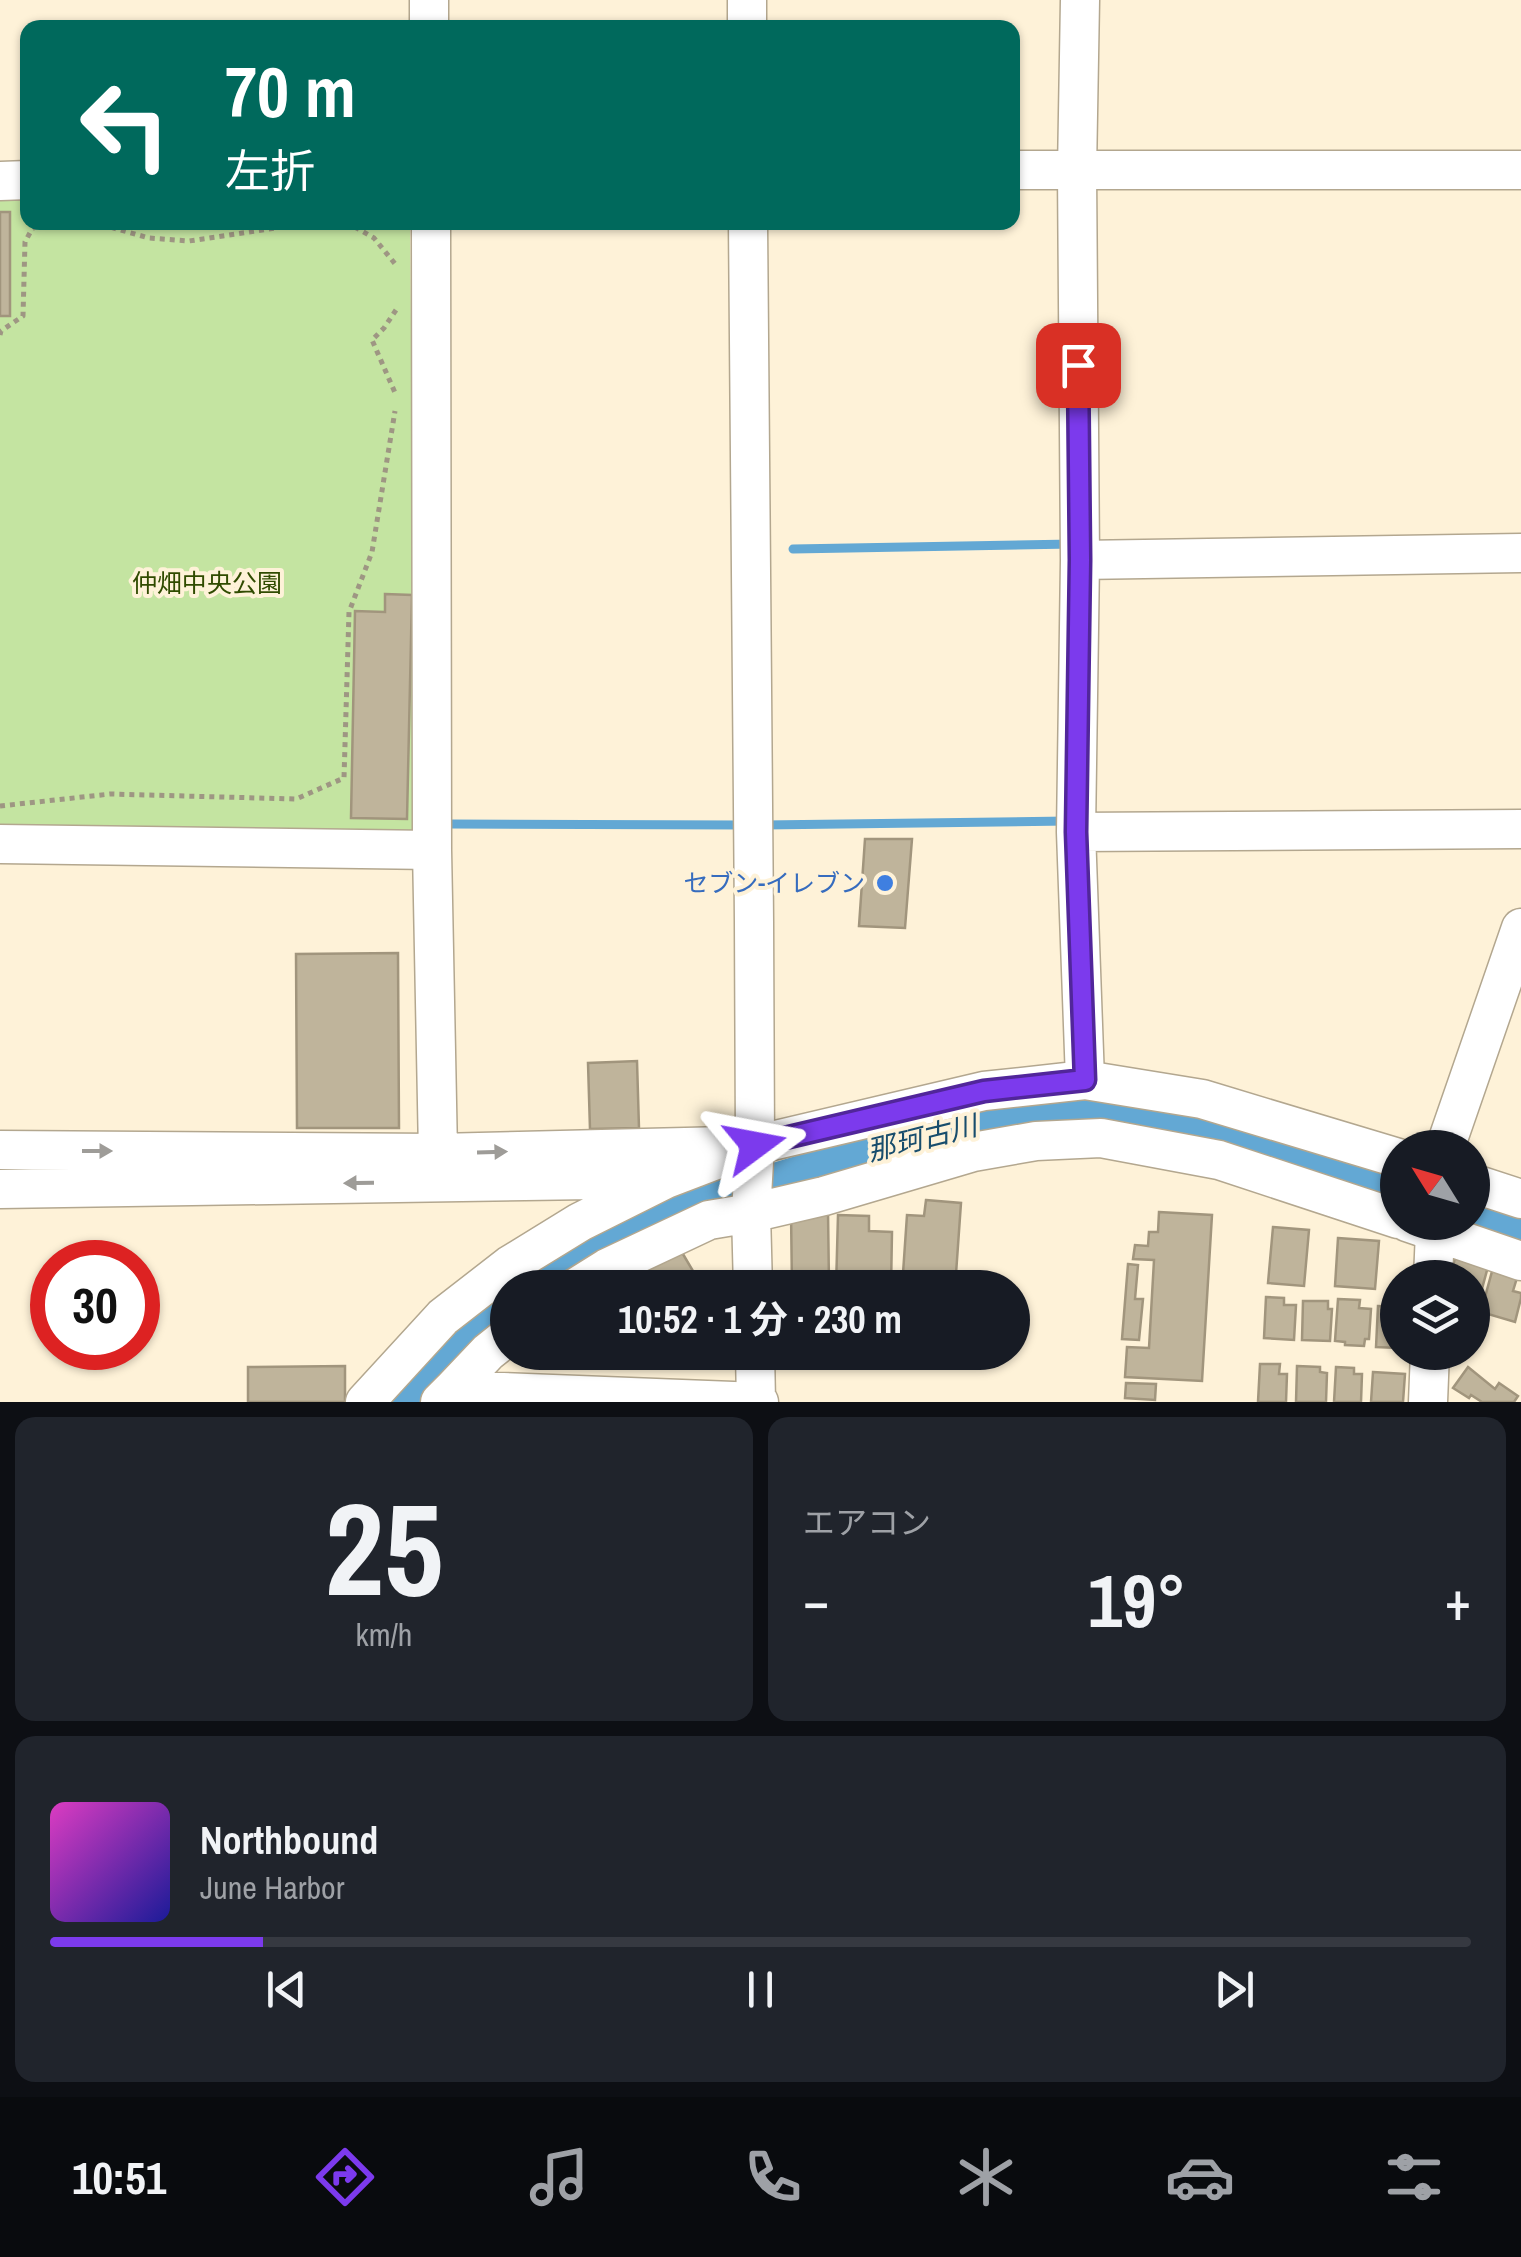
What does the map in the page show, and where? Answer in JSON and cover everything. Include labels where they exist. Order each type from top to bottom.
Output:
[{"type":"street","points":[[1080,0],[1076,832],[1085,1080]]},
{"type":"street","points":[[1020,170],[1521,170]]},
{"type":"street","points":[[432,230],[432,850],[441,1168]]},
{"type":"street","points":[[748,230],[755,1145],[753,1270]]},
{"type":"street","points":[[1080,560],[1521,553]]},
{"type":"street","points":[[1076,832],[1521,829]]},
{"type":"street","points":[[0,844],[432,850]]},
{"type":"street","points":[[1452,1130],[1513,979],[1521,928]]},
{"type":"street","points":[[366,1402],[443,1317],[510,1265],[580,1222],[666,1180],[755,1145],[984,1091],[1085,1080],[1202,1099],[1380,1153]]},
{"type":"street","points":[[603,1270],[709,1220],[824,1196],[973,1152],[1036,1141],[1101,1138],[1219,1160],[1380,1213]]},
{"type":"street","points":[[0,1189],[441,1168],[755,1145]]},
{"type":"street","points":[[0,1150],[666,1180]]},
{"type":"street","points":[[1490,1189],[1521,1200]]},
{"type":"street","points":[[1459,1240],[1521,1261]]},
{"type":"street","points":[[446,1396],[490,1350]]},
{"type":"street","points":[[446,1396],[757,1402],[756,1370]]},
{"type":"street","points":[[1428,1402],[1429,1370]]},
{"type":"path","points":[[0,335],[23,316],[24,242],[31,230]]},
{"type":"path","points":[[120,230],[149,238],[189,241],[262,230]]},
{"type":"path","points":[[360,230],[374,238],[395,263],[398,274]]},
{"type":"path","points":[[0,806],[110,794],[296,799],[344,778],[349,612],[372,552],[397,398],[372,340],[396,309],[398,297]]},
{"type":"green space","name":"仲畑中央公園","points":[[20,191],[20,230],[410,230],[416,833],[0,831],[0,192]]},
{"type":"water","name":"那珂古川","points":[[1090,1096],[1157,1102],[1380,1170],[1380,1204],[1035,1130],[611,1270],[515,1270],[688,1189],[972,1106]]},
{"type":"water","points":[[1490,1207],[1521,1218],[1521,1250],[1490,1240]]},
{"type":"water","points":[[490,1293],[490,1342],[426,1402],[377,1402]]},
{"type":"building","points":[[0,212],[10,212],[10,316],[0,316]]},
{"type":"building","points":[[385,594],[412,595],[407,819],[351,818],[355,611],[385,612]]},
{"type":"building","name":"セブン-イレブン","points":[[865,839],[912,839],[905,928],[859,926]]},
{"type":"building","points":[[398,953],[399,1128],[297,1128],[296,954]]},
{"type":"building","points":[[637,1061],[639,1128],[590,1129],[588,1063]]},
{"type":"building","points":[[926,1200],[961,1203],[956,1270],[903,1270],[907,1215],[924,1216]]},
{"type":"building","points":[[828,1211],[829,1270],[792,1270],[791,1212]]},
{"type":"building","points":[[1159,1212],[1212,1215],[1202,1381],[1125,1377],[1127,1347],[1149,1348],[1154,1260],[1133,1259],[1135,1245],[1148,1246],[1149,1232],[1158,1232]]},
{"type":"building","points":[[838,1215],[869,1216],[869,1231],[892,1232],[891,1270],[836,1270]]},
{"type":"building","points":[[1273,1227],[1309,1230],[1304,1286],[1268,1283]]},
{"type":"building","points":[[1338,1238],[1379,1241],[1375,1289],[1335,1286]]},
{"type":"building","points":[[680,1249],[692,1270],[645,1270]]},
{"type":"building","points":[[1456,1254],[1478,1260],[1454,1260]]},
{"type":"building","points":[[1128,1264],[1138,1265],[1135,1299],[1143,1299],[1139,1340],[1122,1339]]},
{"type":"building","points":[[1494,1264],[1519,1271],[1513,1291],[1521,1293],[1515,1322],[1490,1315]]},
{"type":"building","points":[[1266,1297],[1284,1298],[1284,1305],[1296,1305],[1294,1340],[1264,1338]]},
{"type":"building","points":[[1338,1299],[1360,1300],[1359,1308],[1371,1309],[1369,1339],[1365,1339],[1364,1346],[1335,1341]]},
{"type":"building","points":[[1303,1301],[1328,1301],[1328,1309],[1332,1309],[1330,1341],[1302,1340]]},
{"type":"building","points":[[1378,1306],[1380,1306],[1380,1347],[1376,1347]]},
{"type":"building","points":[[1260,1364],[1280,1364],[1279,1374],[1287,1374],[1286,1402],[1258,1402]]},
{"type":"building","points":[[345,1366],[345,1402],[248,1402],[248,1367]]},
{"type":"building","points":[[1297,1366],[1320,1367],[1320,1372],[1327,1373],[1326,1402],[1296,1402]]},
{"type":"building","points":[[1336,1367],[1354,1368],[1354,1374],[1362,1374],[1361,1402],[1334,1402]]},
{"type":"building","points":[[1466,1370],[1472,1370],[1495,1389],[1499,1383],[1518,1396],[1514,1402],[1482,1402],[1453,1388]]},
{"type":"building","points":[[1373,1372],[1405,1374],[1403,1402],[1371,1402]]},
{"type":"building","points":[[1126,1383],[1156,1384],[1155,1400],[1125,1398]]},
{"type":"waterway","points":[[793,549],[1073,544]]},
{"type":"waterway","points":[[764,825],[1068,821]]},
{"type":"waterway","points":[[450,824],[743,825]]},
{"type":"waterway","points":[[0,1170],[72,1169]]},
{"type":"place","name":"セブン-イレブン","points":[[885,883]]},
{"type":"route","points":[[755,1145],[984,1091],[1085,1080],[1076,832],[1078,365]]}]
